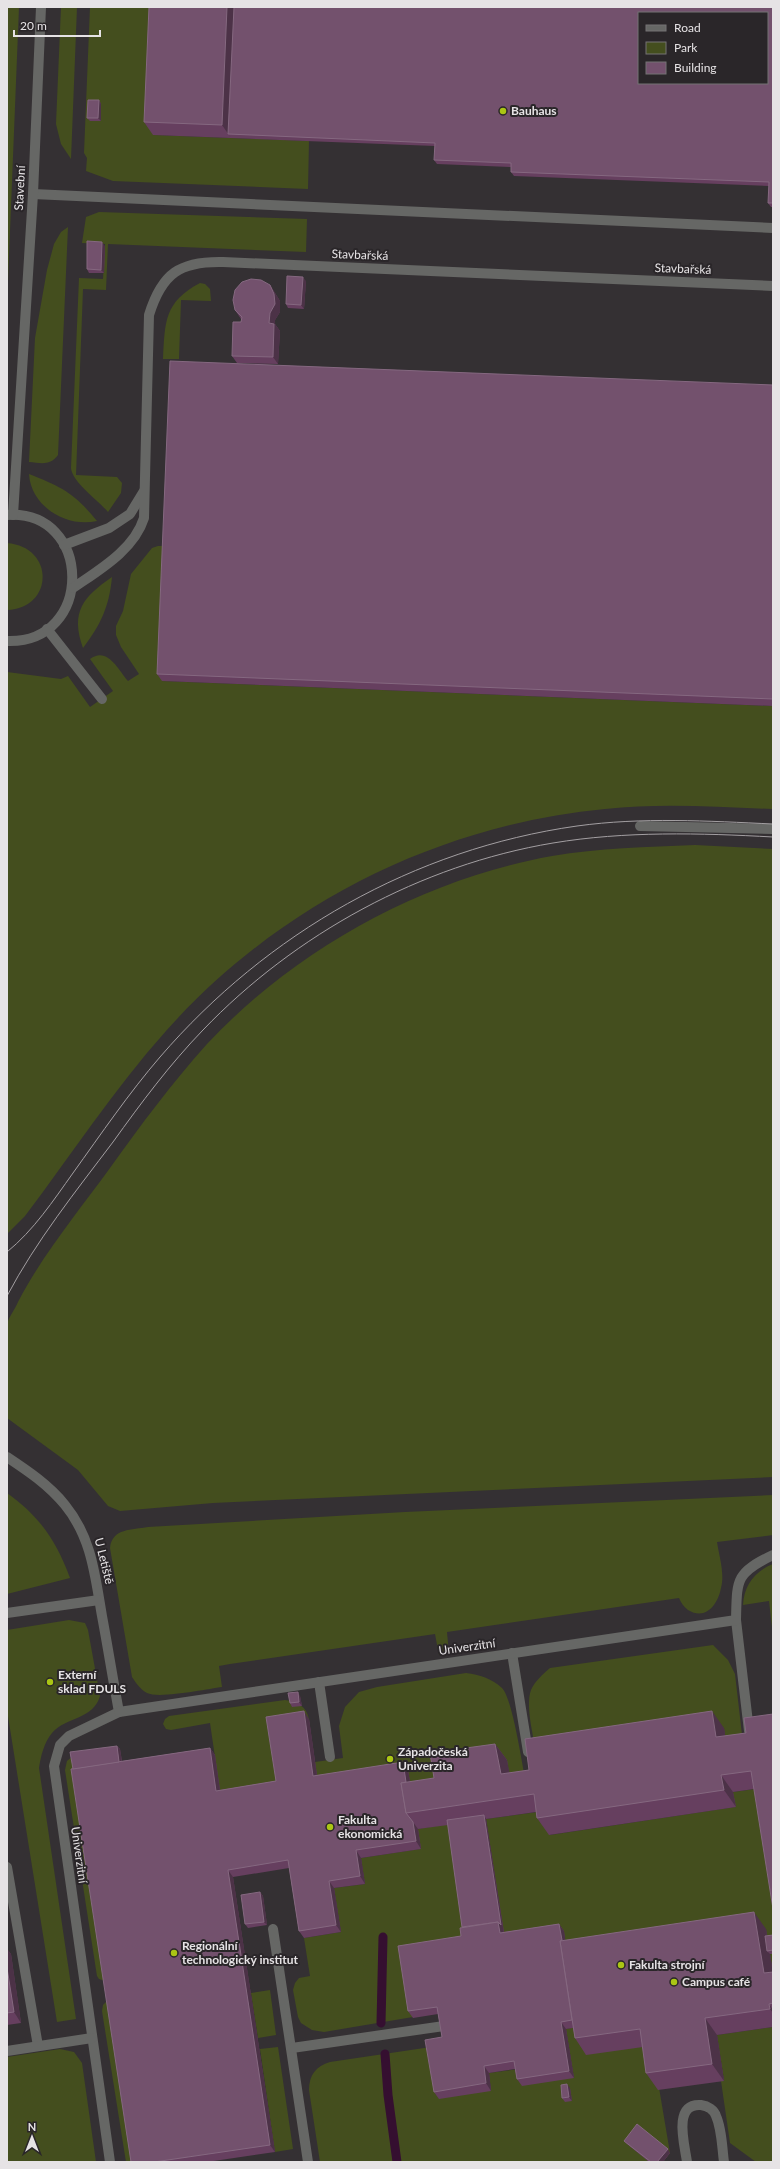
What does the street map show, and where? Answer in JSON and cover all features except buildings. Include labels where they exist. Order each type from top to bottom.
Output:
[{"type":"street","name":"Stavební","points":[[7,641],[26,639],[47,629],[64,611],[73,588],[73,565],[64,545],[48,526],[25,516],[10,515],[33,194],[41,7]]},
{"type":"street","points":[[33,194],[773,228]]},
{"type":"street","name":"Stavbařská","points":[[73,588],[105,566],[140,530],[144,518],[149,315],[154,297],[164,282],[175,272],[188,265],[205,262],[223,262],[773,286]]},
{"type":"street","name":"Stavbařská","points":[[64,545],[109,528],[130,514],[144,491]]},
{"type":"street","points":[[47,629],[102,699]]},
{"type":"street","points":[[640,826],[773,829]]},
{"type":"street","name":"U Letiště","points":[[7,1457],[40,1480],[72,1515],[84,1534],[95,1570],[119,1712]]},
{"type":"street","points":[[751,1745],[736,1620],[736,1588],[741,1576],[752,1565],[773,1555]]},
{"type":"street","points":[[7,1613],[99,1600]]},
{"type":"street","name":"Univerzitní","points":[[110,2162],[54,1766],[60,1745],[69,1736],[119,1712],[736,1620]]},
{"type":"street","points":[[512,1653],[530,1760]]},
{"type":"street","points":[[319,1682],[330,1757]]},
{"type":"street","points":[[7,1867],[38,2046]]},
{"type":"street","points":[[273,1929],[308,2162]]},
{"type":"street","points":[[292,2048],[444,2026]]},
{"type":"street","points":[[7,2051],[92,2038]]},
{"type":"street","points":[[688,2162],[682,2127],[683,2116],[692,2107],[703,2105],[714,2111],[717,2116],[724,2162]]},
{"type":"green space","points":[[7,7],[19,7],[7,306]]},
{"type":"green space","points":[[61,7],[77,7],[71,159],[61,144],[56,124]]},
{"type":"green space","points":[[90,7],[159,7],[154,135],[309,141],[308,189],[113,181],[86,171],[87,158],[84,153]]},
{"type":"green space","points":[[99,212],[307,219],[306,252],[108,244],[106,290],[83,289],[76,475],[117,477],[122,483],[121,493],[108,512],[81,485],[72,473],[71,468],[79,278],[103,279],[105,244],[82,243],[86,217]]},
{"type":"green space","points":[[68,227],[58,455],[52,461],[48,462],[29,462],[35,338],[47,270],[54,244],[61,232]]},
{"type":"green space","points":[[200,283],[205,284],[210,289],[211,301],[181,300],[179,359],[163,359],[166,324],[169,314],[179,298],[188,290]]},
{"type":"green space","points":[[29,474],[67,492],[89,511],[97,521],[74,521],[63,518],[52,512],[43,505],[36,496],[31,486]]},
{"type":"green space","points":[[7,543],[23,547],[34,555],[40,565],[43,577],[40,589],[34,599],[22,607],[7,610]]},
{"type":"green space","points":[[158,546],[168,546],[162,681],[773,706],[773,809],[647,806],[605,809],[542,818],[481,833],[422,853],[364,879],[310,910],[258,945],[210,986],[166,1031],[147,1053],[111,1099],[25,1216],[7,1234],[7,672],[61,679],[68,676],[90,707],[113,691],[90,659],[102,655],[107,657],[116,665],[128,681],[139,674],[121,647],[116,635],[116,626],[123,611],[131,574],[152,548]]},
{"type":"green space","points":[[112,577],[109,597],[103,615],[95,631],[83,648],[78,625],[82,606],[93,591]]},
{"type":"green space","points":[[695,845],[773,849],[773,1477],[213,1503],[120,1511],[108,1506],[78,1470],[7,1418],[6,1327],[28,1284],[61,1234],[181,1074],[207,1044],[242,1009],[281,977],[322,948],[365,923],[410,900],[456,882],[504,867],[570,853],[641,847]]},
{"type":"green space","points":[[7,1493],[29,1511],[46,1530],[65,1564],[70,1578],[7,1594]]},
{"type":"green space","points":[[773,1495],[773,1535],[717,1542],[722,1571],[722,1582],[717,1600],[706,1612],[694,1613],[688,1610],[679,1598],[447,1632],[449,1654],[439,1655],[435,1634],[230,1664],[219,1666],[222,1687],[183,1693],[153,1695],[140,1688],[132,1677],[110,1548],[115,1537],[124,1531],[148,1527],[405,1512]]},
{"type":"green space","points":[[773,1564],[773,1636],[769,1601],[743,1605],[748,1585],[756,1575]]},
{"type":"green space","points":[[69,1620],[85,1623],[88,1630],[100,1696],[97,1704],[92,1710],[65,1723],[52,1733],[43,1749],[39,1768],[76,2019],[57,2022],[7,1710],[7,1630]]},
{"type":"green space","points":[[713,1645],[728,1660],[735,1674],[744,1752],[728,1754],[724,1728],[537,1756],[529,1713],[529,1697],[535,1684],[550,1668]]},
{"type":"green space","points":[[466,1673],[489,1679],[502,1688],[506,1695],[514,1720],[527,1789],[446,1795],[318,1783],[315,1762],[343,1758],[339,1726],[345,1707],[359,1692],[377,1687]]},
{"type":"green space","points":[[285,1700],[301,1705],[306,1711],[309,1719],[272,1725],[281,1789],[221,1798],[210,1723],[171,1730],[166,1729],[163,1724],[165,1719],[169,1716]]},
{"type":"green space","points":[[73,1756],[105,1981],[99,1979],[97,1976],[65,1770],[67,1761]]},
{"type":"green space","points":[[763,1788],[773,1851],[773,1973],[766,1929],[568,1958],[505,1940],[486,1819],[545,1811],[550,1835],[735,1807],[733,1792]]},
{"type":"green space","points":[[449,1824],[467,1943],[413,2017],[324,2032],[312,2030],[301,2023],[298,2017],[293,1990],[295,1983],[299,1978],[310,1976],[304,1938],[341,1932],[334,1888],[365,1884],[361,1858],[420,1849],[417,1829]]},
{"type":"green space","points":[[270,1990],[276,2035],[258,2038],[251,1993]]},
{"type":"green space","points":[[108,2000],[135,2162],[126,2162],[102,2011],[103,2005]]},
{"type":"green space","points":[[582,2026],[652,2046],[670,2153],[663,2162],[320,2162],[309,2085],[314,2072],[321,2066],[330,2062],[431,2047],[491,2091],[489,2073],[519,2069],[574,2078],[566,2029]]},
{"type":"green space","points":[[773,2027],[773,2161],[756,2162],[730,2143],[721,2081],[724,2080],[717,2035]]},
{"type":"green space","points":[[278,2047],[293,2149],[275,2152],[260,2049]]},
{"type":"green space","points":[[60,2049],[74,2052],[82,2063],[96,2162],[7,2162],[7,2057]]},
{"type":"waterway","points":[[381,2023],[383,1937]]},
{"type":"waterway","points":[[385,2054],[388,2095],[397,2162]]},
{"type":"tram line","points":[[7,1252],[43,1215],[137,1085],[160,1057],[202,1012],[247,972],[296,935],[348,904],[402,877],[458,854],[517,837],[577,826],[626,821],[700,821],[773,824]]},
{"type":"tram line","points":[[7,1296],[18,1276],[57,1217],[145,1098],[179,1056],[239,995],[278,963],[319,934],[363,909],[409,887],[456,868],[504,853],[553,843],[607,836],[690,834],[773,837]]},
{"type":"place","name":"Bauhaus","points":[[503,111]]},
{"type":"place","name":"Externí sklad FDULS","points":[[50,1682]]},
{"type":"place","name":"Západočeská Univerzita","points":[[390,1759]]},
{"type":"place","name":"Fakulta ekonomická","points":[[330,1827]]},
{"type":"place","name":"Regionální technologický institut","points":[[174,1953]]},
{"type":"place","name":"Fakulta strojní","points":[[621,1965]]},
{"type":"place","name":"Campus café","points":[[674,1982]]}]
